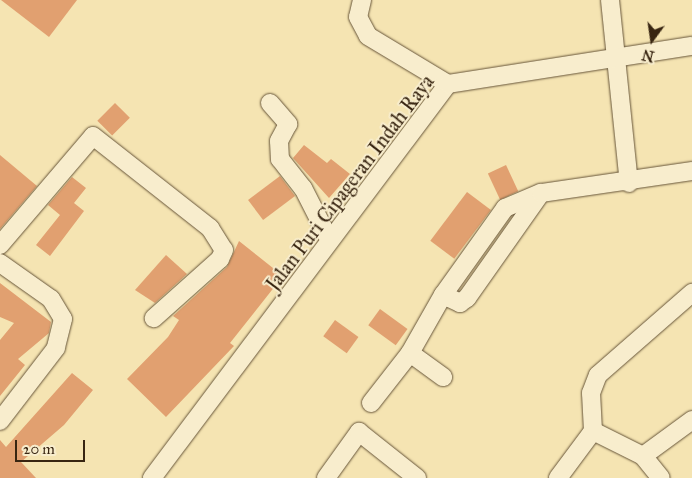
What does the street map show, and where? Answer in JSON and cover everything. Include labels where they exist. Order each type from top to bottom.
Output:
[{"type":"street","points":[[362,0],[358,17],[368,36],[448,84]]},
{"type":"street","points":[[610,0],[629,183]]},
{"type":"street","name":"Jalan Puri Cipageran Indah Raya","points":[[152,478],[448,84],[692,46]]},
{"type":"street","points":[[270,103],[288,124],[278,140],[280,158],[303,188],[330,241]]},
{"type":"street","points":[[0,245],[93,136],[210,228],[224,250],[220,260],[154,318]]},
{"type":"street","points":[[371,403],[410,353],[443,295],[505,208],[541,193],[629,183],[692,171]]},
{"type":"street","points":[[0,263],[51,299],[63,319],[56,348],[0,421]]},
{"type":"street","points":[[558,478],[593,431],[591,393],[598,375],[692,293]]},
{"type":"street","points":[[410,353],[443,377]]},
{"type":"street","points":[[643,456],[692,420]]},
{"type":"street","points":[[593,431],[643,456],[661,478]]},
{"type":"street","points":[[326,478],[359,432],[415,475]]},
{"type":"building","points":[[1,0],[77,0],[49,37]]},
{"type":"building","points":[[115,103],[130,118],[112,136],[97,121]]},
{"type":"building","points":[[304,145],[327,163],[331,159],[350,174],[329,198],[293,158]]},
{"type":"building","points":[[0,155],[37,186],[0,229]]},
{"type":"building","points":[[506,165],[518,191],[500,200],[488,173]]},
{"type":"building","points":[[280,176],[295,196],[263,220],[248,200]]},
{"type":"building","points":[[72,177],[86,188],[74,203],[84,211],[50,256],[36,245],[60,215],[48,205]]},
{"type":"building","points":[[467,192],[491,210],[454,259],[430,241]]},
{"type":"building","points":[[239,241],[283,276],[230,343],[234,346],[166,417],[127,379],[168,337],[179,320],[173,316],[227,267]]},
{"type":"building","points":[[166,255],[187,274],[155,303],[135,290]]},
{"type":"building","points":[[0,283],[51,322],[49,333],[18,359],[25,365],[0,396],[0,340],[14,323],[0,317]]},
{"type":"building","points":[[380,309],[408,329],[396,345],[368,325]]},
{"type":"building","points":[[335,320],[358,337],[347,353],[323,336]]},
{"type":"building","points":[[72,373],[93,390],[64,425],[21,462],[36,478],[0,478],[0,440],[6,447]]}]
